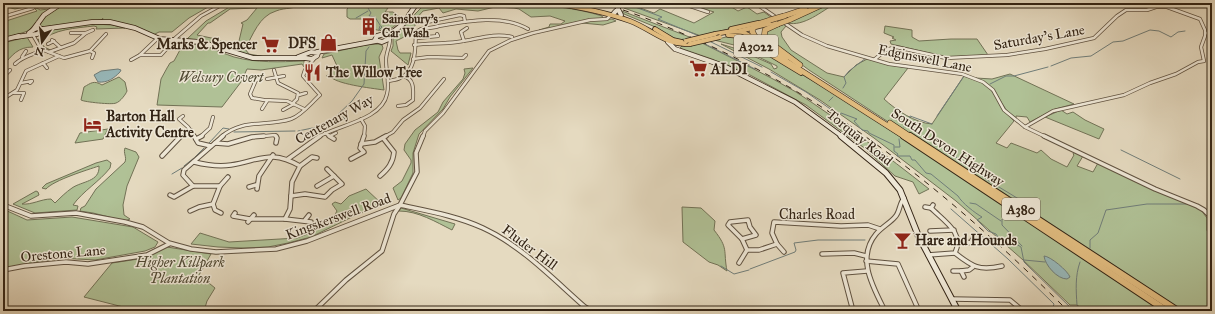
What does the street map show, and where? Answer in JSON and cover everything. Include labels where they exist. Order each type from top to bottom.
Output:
[{"type":"highway","name":"A380","points":[[752,28],[758,23],[787,18],[819,3]]},
{"type":"highway","name":"South Devon Highway","points":[[817,79],[765,40],[764,33],[765,30],[787,18],[802,14],[826,3]]},
{"type":"highway","name":"South Devon Highway","points":[[752,28],[752,33],[757,40],[768,50],[817,79],[1178,311]]},
{"type":"highway","name":"South Devon Highway","points":[[823,83],[1167,311]]},
{"type":"main road","name":"A3022","points":[[552,3],[613,14]]},
{"type":"main road","name":"A3022","points":[[566,3],[621,16],[650,26],[676,44]]},
{"type":"main road","name":"A3022","points":[[621,16],[648,29],[668,42],[676,44],[720,37],[739,31]]},
{"type":"main road","name":"A3022","points":[[688,43],[715,34],[758,23]]},
{"type":"main road","name":"A3022","points":[[715,34],[739,31],[777,23]]},
{"type":"main road","name":"South Devon Highway","points":[[739,31],[757,40],[804,69]]},
{"type":"main road","name":"South Devon Highway","points":[[728,35],[740,36],[817,79]]},
{"type":"street","points":[[31,33],[49,11],[62,3]]},
{"type":"street","points":[[140,56],[158,56],[163,54],[171,42],[202,16],[225,3]]},
{"type":"street","points":[[412,3],[414,10]]},
{"type":"street","points":[[414,10],[417,3]]},
{"type":"street","points":[[382,42],[400,26],[420,3]]},
{"type":"street","points":[[615,3],[621,16]]},
{"type":"street","points":[[681,3],[708,12]]},
{"type":"street","name":"Edginswell Lane","points":[[755,3],[802,35],[842,51],[900,66],[962,74],[983,82],[993,90],[1004,110],[1025,127],[1144,184],[1204,210],[1212,218],[1212,236]]},
{"type":"street","name":"Saturday's Lane","points":[[875,59],[886,50],[896,47],[946,58],[1007,55],[1052,48],[1094,38],[1125,10],[1147,10],[1156,7],[1172,8],[1197,17],[1202,22],[1206,33]]},
{"type":"street","points":[[3,17],[33,8]]},
{"type":"street","points":[[613,14],[618,8]]},
{"type":"street","name":"Kingskerswell Road","points":[[3,205],[31,216],[76,212],[143,226],[169,244],[191,249],[216,252],[276,249],[307,242],[400,205],[417,172],[416,153],[425,131],[443,113],[489,51],[511,40],[533,33],[590,20],[604,19],[613,14]]},
{"type":"street","points":[[427,22],[460,15],[464,16],[465,22]]},
{"type":"street","points":[[3,40],[58,26],[110,22],[135,28],[171,42],[200,42],[253,58],[306,58],[329,50],[375,40],[382,42],[389,47]]},
{"type":"street","points":[[388,81],[404,76],[409,71],[413,59],[414,45],[417,38],[416,32],[421,28],[436,28],[465,22],[508,23],[520,25],[528,29]]},
{"type":"street","points":[[38,23],[42,30]]},
{"type":"street","points":[[375,40],[377,36],[400,26]]},
{"type":"street","points":[[182,27],[188,28]]},
{"type":"street","points":[[464,41],[461,32],[467,28]]},
{"type":"street","points":[[35,40],[42,30]]},
{"type":"street","points":[[71,33],[86,33],[93,30]]},
{"type":"street","points":[[31,33],[43,50],[64,58],[90,51],[106,34]]},
{"type":"street","points":[[49,52],[79,41],[86,33]]},
{"type":"street","points":[[1025,127],[1053,111],[1124,95],[1150,83],[1176,74],[1198,62],[1204,61],[1206,60],[1201,47],[1205,41],[1206,33],[1212,34]]},
{"type":"street","points":[[384,34],[389,37]]},
{"type":"street","points":[[417,38],[438,36],[437,34]]},
{"type":"street","points":[[414,45],[464,41],[486,35],[505,35],[512,37]]},
{"type":"street","name":"Centenary Way","points":[[288,159],[325,133],[362,119],[383,103],[387,95],[388,81],[386,54],[390,44],[389,37]]},
{"type":"street","points":[[131,60],[140,56],[158,38]]},
{"type":"street","points":[[48,44],[53,41],[60,47]]},
{"type":"street","name":"Torquay Road","points":[[676,44],[680,50],[705,58],[743,74],[796,102],[877,165],[894,181],[904,198],[912,223],[958,311]]},
{"type":"street","points":[[168,48],[174,48]]},
{"type":"street","points":[[22,57],[30,56],[43,50]]},
{"type":"street","points":[[15,64],[26,51]]},
{"type":"street","points":[[88,56],[92,57],[94,53],[90,51]]},
{"type":"street","points":[[307,67],[306,58],[311,52],[317,55]]},
{"type":"street","points":[[193,186],[183,173],[210,146],[228,132],[241,126],[256,122],[290,119],[320,95],[318,91],[304,79],[303,74],[317,55]]},
{"type":"street","points":[[413,59],[429,57],[463,59],[466,55]]},
{"type":"street","points":[[30,56],[33,59]]},
{"type":"street","points":[[3,98],[17,90],[26,71],[59,56]]},
{"type":"street","points":[[43,62],[47,67],[50,64]]},
{"type":"street","points":[[274,70],[278,83],[297,92],[299,95]]},
{"type":"street","points":[[3,77],[7,73],[11,72]]},
{"type":"street","points":[[267,79],[284,76]]},
{"type":"street","points":[[398,106],[406,105],[412,100],[413,84],[409,78],[404,76]]},
{"type":"street","points":[[260,79],[256,80],[250,94],[252,98],[258,100],[276,100],[293,103],[304,109]]},
{"type":"street","points":[[361,144],[375,142],[393,132],[403,120],[420,108],[426,99],[443,84],[444,79]]},
{"type":"street","points":[[21,83],[36,80]]},
{"type":"street","points":[[13,93],[24,93],[20,100]]},
{"type":"street","points":[[283,110],[293,103],[299,95],[306,93]]},
{"type":"street","points":[[262,109],[267,101]]},
{"type":"street","points":[[174,121],[183,116]]},
{"type":"street","points":[[196,139],[210,128],[213,118]]},
{"type":"street","points":[[179,119],[185,122],[196,139],[202,145],[210,146]]},
{"type":"street","points":[[351,159],[364,152],[360,148],[366,129],[366,124],[362,119]]},
{"type":"street","points":[[162,156],[178,138],[191,130]]},
{"type":"street","points":[[325,133],[334,139]]},
{"type":"street","points":[[330,136],[336,133]]},
{"type":"street","points":[[215,143],[228,144],[257,136],[275,135],[278,138],[276,142]]},
{"type":"street","points":[[255,140],[257,136]]},
{"type":"street","points":[[380,176],[391,167],[394,152],[383,138]]},
{"type":"street","points":[[166,153],[170,155]]},
{"type":"street","points":[[257,189],[256,185],[258,178],[273,155]]},
{"type":"street","points":[[194,162],[219,166],[273,155],[288,159],[300,166]]},
{"type":"street","points":[[285,219],[290,209],[292,182],[300,166],[312,157],[317,158]]},
{"type":"street","points":[[327,169],[342,184]]},
{"type":"street","points":[[380,171],[384,173]]},
{"type":"street","points":[[317,186],[334,176]]},
{"type":"street","points":[[221,213],[216,210],[213,204],[220,186],[228,177]]},
{"type":"street","points":[[325,197],[332,190],[346,182]]},
{"type":"street","points":[[249,187],[256,185]]},
{"type":"street","points":[[172,197],[193,186],[220,186]]},
{"type":"street","points":[[291,196],[305,194],[330,198]]},
{"type":"street","points":[[885,311],[867,271],[866,258],[869,243],[880,229],[897,214],[900,201],[904,198]]},
{"type":"street","points":[[190,211],[199,207],[213,204]]},
{"type":"street","points":[[314,311],[346,280],[382,251],[394,214],[400,205]]},
{"type":"street","name":"Fluder Hill","points":[[400,205],[434,213],[490,231],[515,246],[585,307],[592,311]]},
{"type":"street","points":[[926,207],[932,207],[954,230],[960,241],[958,249],[955,253]]},
{"type":"street","points":[[235,213],[233,216],[249,220],[285,219],[305,220],[311,222]]},
{"type":"street","points":[[249,220],[254,215]]},
{"type":"street","points":[[305,220],[309,215]]},
{"type":"street","points":[[742,239],[756,235],[750,227],[748,220],[730,222],[728,225],[742,239],[747,250]]},
{"type":"street","name":"Charles Road","points":[[777,244],[772,233],[774,222],[841,226],[868,225],[880,229]]},
{"type":"street","points":[[930,231],[954,230]]},
{"type":"street","points":[[960,241],[971,243],[972,240]]},
{"type":"street","points":[[160,249],[164,241]]},
{"type":"street","name":"Orestone Lane","points":[[3,270],[24,266],[66,262],[88,264],[148,255],[169,244]]},
{"type":"street","points":[[747,250],[759,250],[777,244],[784,252]]},
{"type":"street","points":[[739,263],[747,250]]},
{"type":"street","points":[[822,254],[854,252],[866,258],[898,264],[919,311]]},
{"type":"street","points":[[928,255],[955,253],[973,267],[984,269],[1002,266]]},
{"type":"street","points":[[953,271],[969,270],[973,267]]},
{"type":"street","points":[[853,311],[842,274],[845,272],[867,271]]},
{"type":"street","points":[[961,271],[964,277]]},
{"type":"street","points":[[952,299],[1010,300],[1023,311]]},
{"type":"green space","points":[[13,3],[59,3],[44,8],[34,7],[33,5],[15,9],[7,7]]},
{"type":"green space","points":[[66,3],[215,3],[189,18],[172,32],[159,32],[153,35],[102,20],[103,18],[101,20],[43,27],[40,25],[44,17]]},
{"type":"green space","points":[[236,3],[303,3],[296,7],[270,13],[257,27],[245,49],[249,54],[266,57],[249,55],[234,50],[239,41],[243,24],[241,23],[247,20],[257,8],[230,9],[208,23],[197,35],[216,39],[232,46],[228,48],[207,41],[187,39],[206,21]]},
{"type":"green space","points":[[353,3],[385,3],[382,7],[388,8],[385,12],[393,12],[401,18],[395,26],[388,30],[370,28],[373,24],[361,19],[350,19],[347,17],[347,9]]},
{"type":"green space","points":[[426,3],[492,3],[561,7],[602,16],[604,20],[612,19],[616,21],[603,25],[582,23],[539,30],[549,27],[550,24],[561,24],[565,21],[550,16],[531,17],[519,9],[514,8],[495,7],[478,11],[456,9],[443,13],[439,8],[423,11],[415,20],[415,26],[404,34],[404,37],[396,41],[400,53],[411,53],[408,65],[391,51],[393,46],[393,35],[412,20],[415,14]]},
{"type":"green space","points":[[685,3],[725,3],[738,11],[747,7],[757,14],[764,12],[772,18],[701,36],[624,8],[632,5],[654,13],[660,9],[694,23],[714,12]]},
{"type":"green space","points":[[830,3],[836,3],[806,21],[793,24],[787,23]]},
{"type":"green space","points":[[37,8],[40,10],[49,9],[28,31],[3,39],[3,22],[37,11],[35,9]]},
{"type":"green space","points":[[622,11],[692,38],[678,40],[653,26],[624,14]]},
{"type":"green space","points":[[95,24],[112,25],[125,28],[96,29],[97,27],[94,26],[65,30],[52,34],[41,42],[44,47],[38,40],[49,31],[57,28]]},
{"type":"green space","points":[[784,24],[786,26],[781,32],[782,37],[791,50],[827,73],[844,77],[856,65],[869,58],[885,64],[908,68],[884,99],[913,119],[932,124],[964,76],[976,79],[987,85],[1005,111],[1014,121],[996,143],[1007,148],[1011,143],[1037,153],[1041,150],[1051,159],[1067,167],[1074,155],[1074,152],[1083,156],[1077,166],[1093,172],[1098,163],[1201,210],[1207,218],[1207,230],[1212,243],[1212,311],[1177,311],[809,70],[766,38],[767,31]]},
{"type":"green space","points":[[885,26],[912,30],[912,37],[919,41],[977,39],[988,55],[946,57],[891,44],[890,41],[896,40],[892,38],[894,37],[884,33]]},
{"type":"green space","points":[[730,36],[740,38],[840,97],[1164,311],[1085,311],[1077,305],[1070,305],[1023,260],[956,201],[874,138],[820,100],[769,69],[721,44],[737,49],[771,64],[774,69],[777,68],[777,66],[734,45],[714,40]]},
{"type":"green space","points":[[27,37],[33,47],[19,50],[12,55],[3,66],[3,43]]},
{"type":"green space","name":"Welsury Covert","points":[[184,43],[203,46],[242,59],[277,62],[304,61],[304,67],[302,64],[261,70],[247,69],[241,82],[222,107],[157,105],[161,79],[167,68],[170,63],[174,61],[181,48],[189,48],[192,46]]},
{"type":"green space","points":[[702,43],[796,92],[864,139],[929,189],[919,194],[913,182],[895,176],[863,147],[806,105],[750,75],[712,59],[680,48],[682,46]]},
{"type":"green space","points":[[366,45],[382,45],[383,48],[379,57],[384,90],[362,87],[326,76],[331,74],[330,70],[335,69],[334,67],[337,66],[332,55],[322,58],[324,54]]},
{"type":"green space","points":[[473,68],[450,97],[443,109],[419,134],[413,153],[413,173],[401,198],[398,200],[393,188],[402,181],[411,163],[411,160],[404,150],[405,144],[415,130],[438,112],[443,102],[463,79],[465,73],[464,69]]},
{"type":"green space","points":[[1010,74],[1074,104],[1055,109],[1030,122],[1027,117],[1016,116],[1016,118],[1013,118],[994,91],[984,82],[976,78],[992,79]]},
{"type":"green space","points":[[119,77],[125,82],[127,91],[123,98],[118,102],[114,104],[87,102],[81,100],[84,87],[95,82],[102,85]]},
{"type":"green space","points":[[1061,110],[1067,114],[1073,112],[1085,120],[1104,129],[1099,139],[1045,117]]},
{"type":"green space","points":[[108,129],[103,139],[75,143],[80,133]]},
{"type":"green space","points":[[125,148],[136,152],[139,157],[127,186],[123,205],[124,215],[130,219],[125,221],[80,211],[96,189],[125,162]]},
{"type":"green space","points":[[107,160],[111,163],[110,168],[81,195],[73,205],[78,206],[77,210],[35,213],[13,204],[36,191],[39,195],[22,204],[51,199],[55,203],[72,188],[94,178],[99,171],[99,166],[56,182],[46,189],[42,188],[46,184],[96,163]]},
{"type":"green space","points":[[366,189],[383,205],[356,215],[311,237],[268,247],[243,248],[191,244],[200,233],[229,242],[297,238],[321,227],[333,218],[337,211],[332,204],[335,202],[341,204],[349,196]]},
{"type":"green space","points":[[682,207],[701,208],[715,221],[714,230],[724,246],[727,271],[718,265],[709,262],[683,242]]},
{"type":"green space","points":[[401,208],[455,224],[452,230],[420,215],[406,211],[399,211]]},
{"type":"green space","points":[[3,209],[27,220],[72,217],[133,227],[158,242],[155,247],[145,251],[95,260],[60,258],[3,268]]},
{"type":"green space","name":"Higher Killpark Plantation","points":[[167,247],[211,254],[199,275],[215,288],[207,301],[204,311],[139,311],[84,297],[112,263],[145,258]]},
{"type":"water","points":[[121,70],[118,74],[105,82],[98,82],[94,75],[101,71]]},
{"type":"water","points":[[1044,256],[1050,258],[1058,264],[1069,274],[1070,277],[1067,279],[1059,277],[1052,271]]},
{"type":"waterway","points":[[374,3],[368,8],[371,13],[369,16],[375,17],[380,25]]},
{"type":"waterway","points":[[635,7],[662,17],[658,19],[699,36]]},
{"type":"waterway","points":[[356,18],[368,11]]},
{"type":"waterway","points":[[379,30],[382,27],[381,26]]},
{"type":"waterway","points":[[1051,66],[1071,58],[1091,56],[1113,42],[1123,41],[1150,30],[1159,31],[1171,37],[1178,32],[1185,31]]},
{"type":"waterway","points":[[709,41],[762,67]]},
{"type":"waterway","points":[[703,43],[755,69]]},
{"type":"waterway","points":[[298,131],[322,126],[333,119],[352,101],[364,84],[366,51],[369,47]]},
{"type":"waterway","points":[[843,88],[846,83],[844,77],[849,71],[866,58]]},
{"type":"waterway","points":[[990,84],[1006,76],[1014,76],[1048,67]]},
{"type":"waterway","points":[[771,72],[806,92],[839,115],[841,113],[857,119],[854,121],[862,130],[868,131],[869,133],[894,145],[894,151],[898,154],[897,156],[910,156],[912,160],[915,160],[926,173],[931,174],[958,196],[969,208],[982,217],[977,220],[988,231],[996,234],[1000,240],[1004,242],[1011,241],[1021,247],[1024,262],[1074,311]]},
{"type":"waterway","points":[[937,116],[964,76]]},
{"type":"waterway","points":[[829,101],[833,97]]},
{"type":"waterway","points":[[341,113],[346,121]]},
{"type":"waterway","points":[[904,127],[910,116],[932,124]]},
{"type":"waterway","points":[[209,143],[223,128],[229,129]]},
{"type":"waterway","points":[[234,132],[295,131]]},
{"type":"waterway","points":[[895,147],[900,147],[899,139]]},
{"type":"waterway","points":[[195,157],[204,148]]},
{"type":"waterway","points":[[1121,150],[1180,179]]},
{"type":"waterway","points":[[950,153],[989,181],[1022,201],[1020,204]]},
{"type":"waterway","points":[[184,166],[194,158]]},
{"type":"waterway","points":[[172,174],[182,168]]},
{"type":"waterway","points":[[970,203],[976,204],[1001,221]]},
{"type":"waterway","points":[[1090,248],[1090,240],[1098,233],[1106,210],[1147,204],[1188,204]]},
{"type":"waterway","points":[[951,209],[1008,259],[1054,304],[1053,307],[1055,311]]},
{"type":"waterway","points":[[1014,217],[1002,219],[1002,225],[1022,246]]},
{"type":"waterway","points":[[750,269],[795,252],[796,250],[794,243],[818,240],[865,240]]},
{"type":"waterway","points":[[1024,260],[1045,262]]},
{"type":"waterway","points":[[1077,305],[1076,288],[1078,267],[1080,262]]},
{"type":"waterway","points":[[721,266],[734,274],[749,270]]},
{"type":"railway","points":[[600,3],[627,11],[666,26],[755,68],[804,96],[852,127],[898,160],[943,196],[986,233],[1068,311]]},
{"type":"place","name":"Sainsbury's Car Wash","points":[[369,26]]},
{"type":"place","name":"DFS","points":[[329,43]]},
{"type":"place","name":"Marks & Spencer","points":[[270,44]]},
{"type":"place","name":"ALDI","points":[[698,69]]},
{"type":"place","name":"The Willow Tree","points":[[313,72]]},
{"type":"place","name":"Barton Hall Activity Centre","points":[[93,124]]},
{"type":"place","name":"Hare and Hounds","points":[[902,240]]}]
